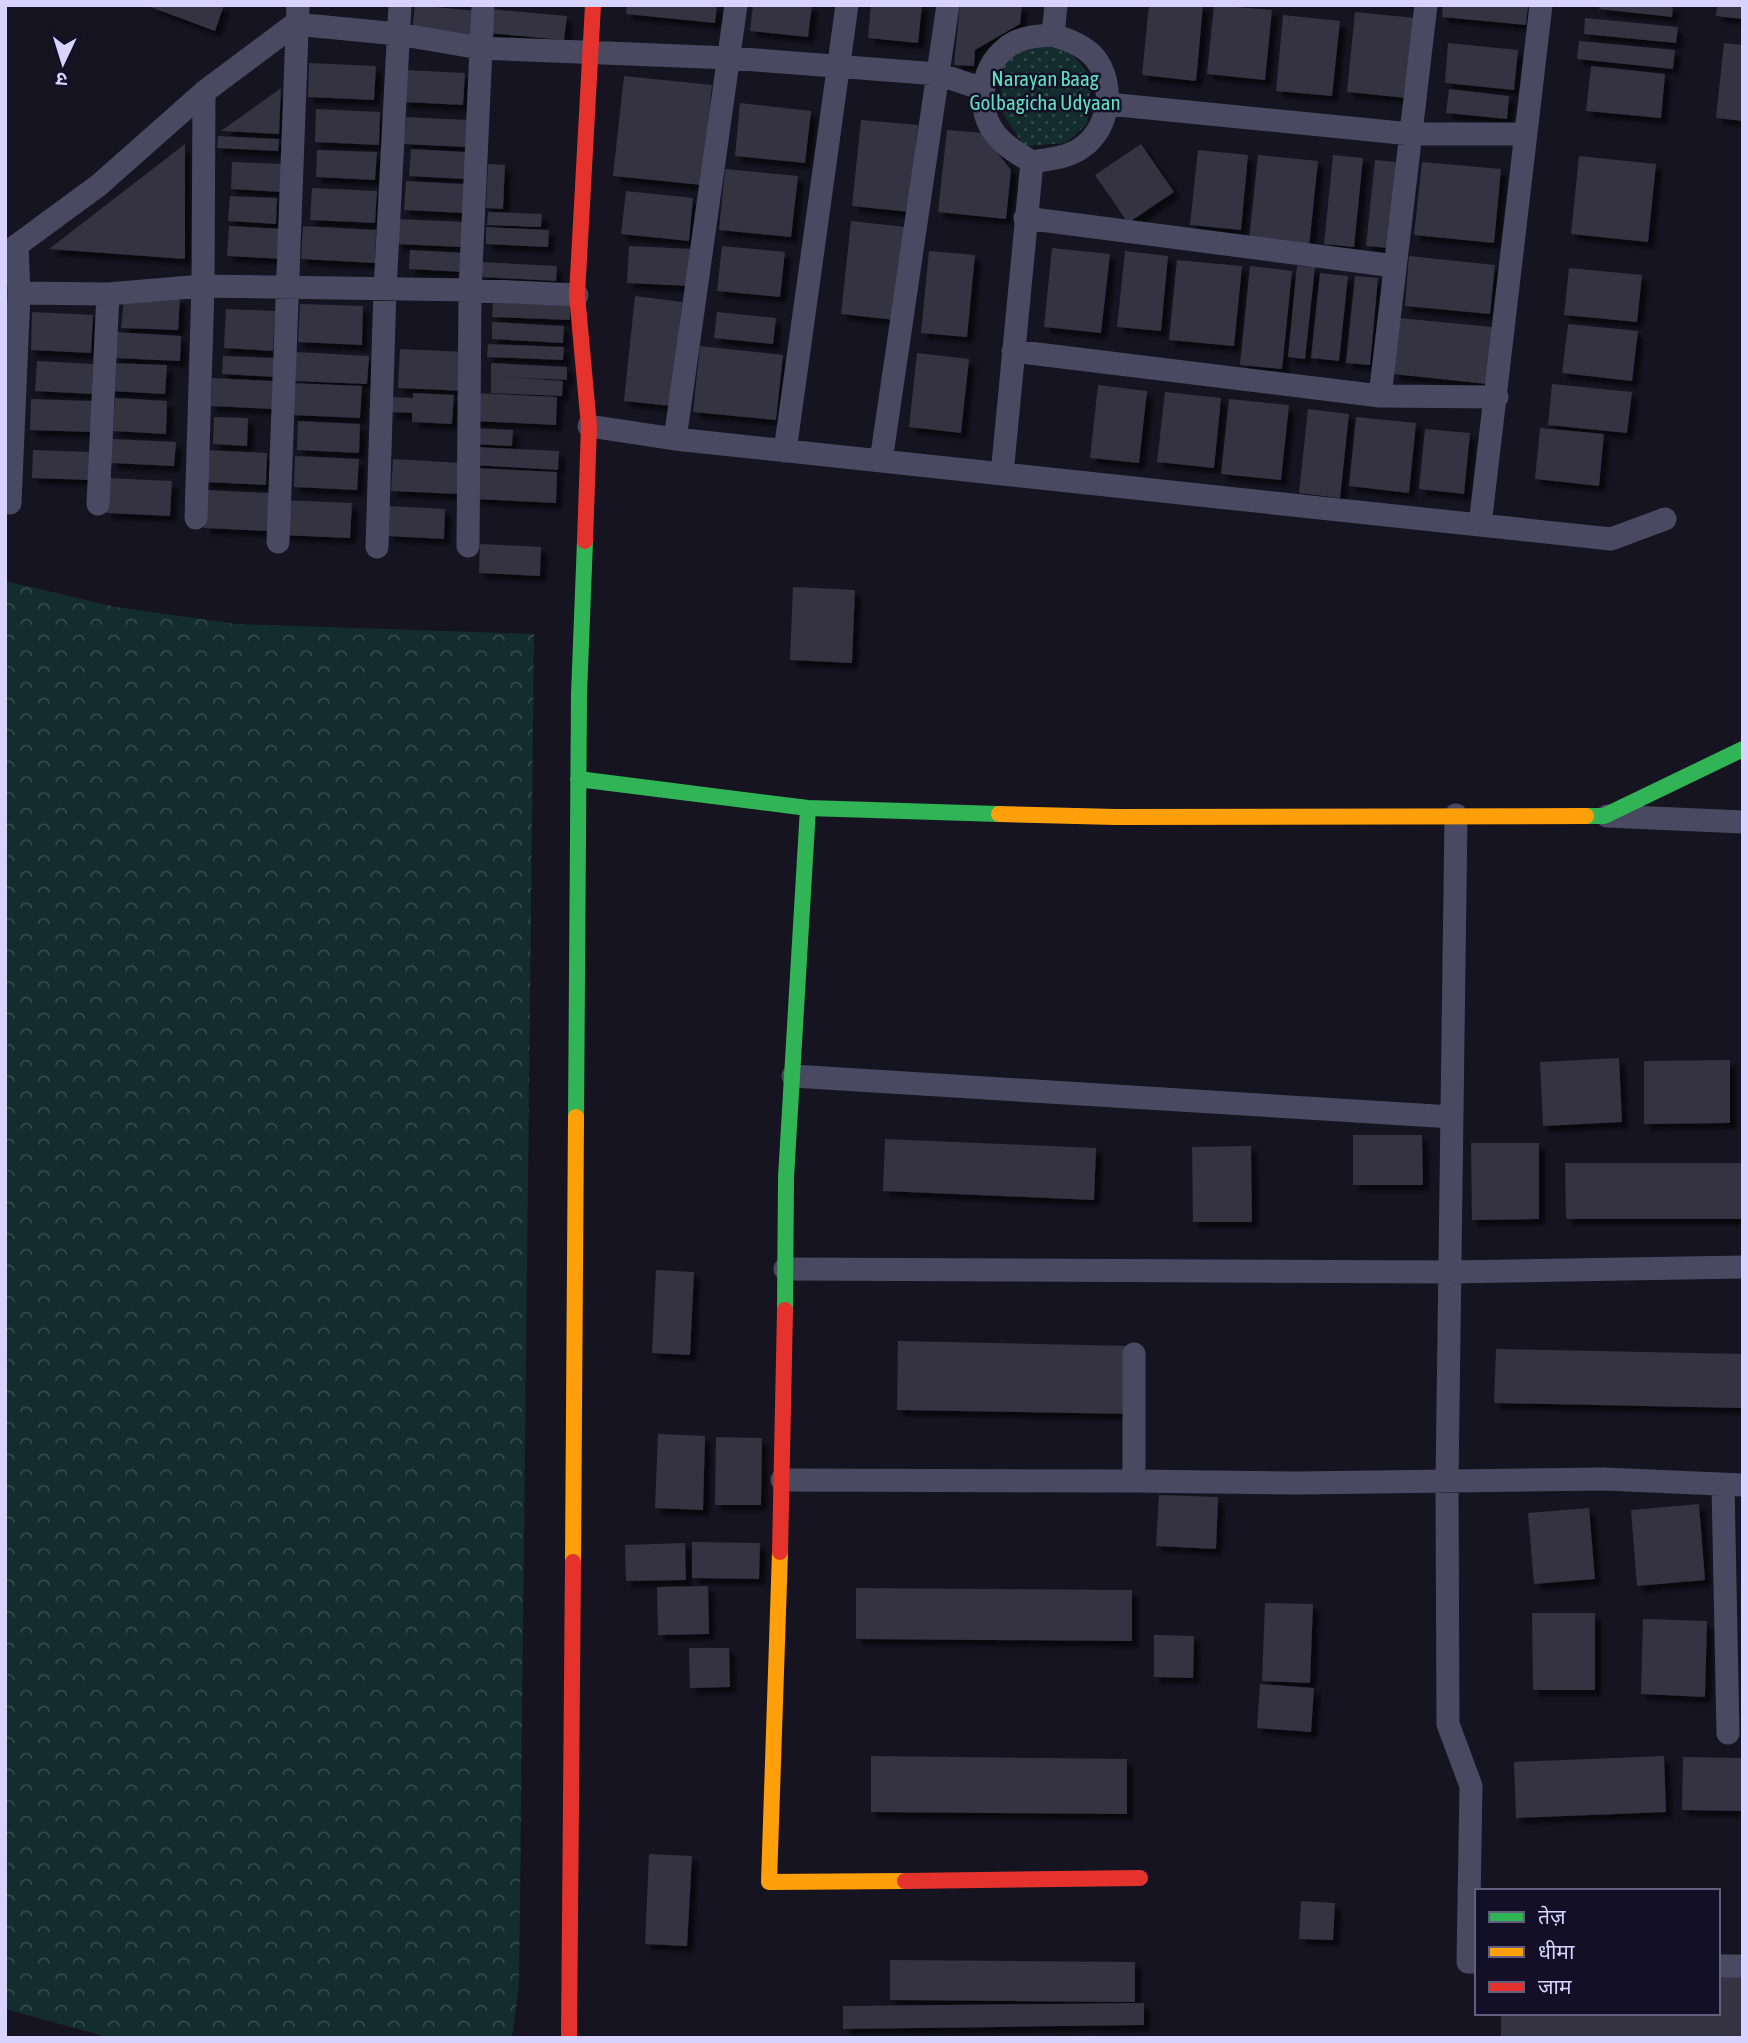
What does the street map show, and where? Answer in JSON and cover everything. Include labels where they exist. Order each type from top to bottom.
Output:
[{"type":"street","points":[[377,548],[385,290],[400,5]]},
{"type":"street","points":[[468,547],[470,290],[483,5]]},
{"type":"street","points":[[569,2038],[578,779],[589,426],[577,295],[593,5]]},
{"type":"street","points":[[675,439],[736,5]]},
{"type":"street","points":[[785,451],[847,5]]},
{"type":"street","points":[[881,461],[948,5]]},
{"type":"street","points":[[1053,35],[1056,5]]},
{"type":"street","points":[[1480,525],[1541,5]]},
{"type":"street","points":[[1380,396],[1411,134],[1421,6]]},
{"type":"street","points":[[296,14],[480,48],[730,58],[938,74],[983,89]]},
{"type":"street","points":[[10,503],[19,293],[11,250],[99,185],[296,14]]},
{"type":"street","points":[[278,542],[296,14]]},
{"type":"street","points":[[1053,35],[1076,42],[1095,58],[1106,80],[1108,104],[1100,128],[1084,146],[1062,157],[1032,162],[996,135],[984,114],[983,89],[990,66],[1006,47],[1028,37],[1053,35]]},
{"type":"street","points":[[195,518],[203,286],[204,92]]},
{"type":"street","points":[[1108,104],[1411,134],[1525,134]]},
{"type":"street","points":[[1002,474],[1032,162]]},
{"type":"street","points":[[1025,218],[1395,266]]},
{"type":"street","points":[[19,293],[107,294],[203,286],[470,290],[577,295]]},
{"type":"street","points":[[98,504],[107,294]]},
{"type":"street","points":[[1013,351],[1380,396],[1497,397]]},
{"type":"street","points":[[589,426],[675,439],[1611,539],[1665,519]]},
{"type":"street","points":[[1604,816],[1743,749]]},
{"type":"street","points":[[578,779],[808,808],[1116,817],[1604,816],[1743,822]]},
{"type":"street","points":[[808,808],[786,1177],[782,1480],[769,1882],[1140,1878]]},
{"type":"street","points":[[1456,815],[1447,1482],[1448,1724],[1471,1786],[1468,1962],[1475,1962]]},
{"type":"street","points":[[793,1076],[1452,1117]]},
{"type":"street","points":[[785,1269],[1450,1272],[1743,1267]]},
{"type":"street","points":[[1134,1354],[1134,1481]]},
{"type":"street","points":[[782,1480],[1447,1482],[1604,1479],[1733,1485],[1728,1733]]},
{"type":"street","points":[[1720,1966],[1743,1966]]},
{"type":"green space","name":"Narayan Baag Golbagicha Udyaan","points":[[1061,41],[1091,77],[1087,124],[1066,143],[1024,146],[1003,114],[998,63],[1032,47]]},
{"type":"green space","points":[[5,581],[116,607],[237,624],[534,634],[519,1986],[512,2038],[111,2038],[5,2009]]},
{"type":"building","points":[[145,5],[224,5],[215,31]]},
{"type":"building","points":[[415,5],[476,11],[473,39],[412,33]]},
{"type":"building","points":[[627,5],[717,5],[715,23],[626,14]]},
{"type":"building","points":[[753,5],[812,5],[808,37],[750,31]]},
{"type":"building","points":[[871,5],[922,5],[918,43],[868,38]]},
{"type":"building","points":[[960,5],[1022,5],[1020,24],[975,50],[974,66],[954,65]]},
{"type":"building","points":[[1149,5],[1203,5],[1196,81],[1142,75]]},
{"type":"building","points":[[1214,5],[1272,10],[1265,80],[1207,74]]},
{"type":"building","points":[[1443,5],[1528,5],[1526,25],[1442,17]]},
{"type":"building","points":[[1599,5],[1673,5],[1672,17],[1599,9]]},
{"type":"building","points":[[1717,5],[1743,5],[1743,19],[1716,16]]},
{"type":"building","points":[[490,9],[567,16],[564,40],[488,33]]},
{"type":"building","points":[[1355,12],[1415,18],[1407,98],[1347,92]]},
{"type":"building","points":[[1283,15],[1340,21],[1332,96],[1276,91]]},
{"type":"building","points":[[1585,18],[1678,27],[1676,43],[1584,34]]},
{"type":"building","points":[[1579,41],[1675,50],[1673,69],[1577,59]]},
{"type":"building","points":[[1448,43],[1518,50],[1514,90],[1445,83]]},
{"type":"building","points":[[1724,43],[1743,45],[1743,121],[1716,118]]},
{"type":"building","points":[[309,63],[376,66],[374,100],[308,97]]},
{"type":"building","points":[[1591,66],[1665,74],[1661,118],[1586,111]]},
{"type":"building","points":[[405,70],[465,73],[463,105],[403,102]]},
{"type":"building","points":[[624,76],[712,85],[702,185],[613,176]]},
{"type":"building","points":[[281,88],[279,134],[221,131]]},
{"type":"building","points":[[1449,89],[1509,96],[1507,119],[1446,113]]},
{"type":"building","points":[[740,103],[811,111],[805,163],[735,156]]},
{"type":"building","points":[[316,109],[380,112],[379,145],[315,142]]},
{"type":"building","points":[[406,117],[467,120],[465,147],[404,144]]},
{"type":"building","points":[[861,120],[918,125],[909,212],[852,206]]},
{"type":"building","points":[[947,130],[982,133],[1011,170],[1006,219],[938,212]]},
{"type":"building","points":[[218,136],[279,139],[278,151],[217,148]]},
{"type":"building","points":[[185,144],[185,259],[49,249]]},
{"type":"building","points":[[1141,144],[1174,192],[1128,223],[1095,175]]},
{"type":"building","points":[[411,149],[466,152],[465,179],[409,176]]},
{"type":"building","points":[[317,150],[377,152],[375,180],[316,177]]},
{"type":"building","points":[[1198,150],[1248,155],[1241,230],[1190,225]]},
{"type":"building","points":[[1258,155],[1318,161],[1309,247],[1249,240]]},
{"type":"building","points":[[1333,155],[1363,158],[1354,247],[1324,244]]},
{"type":"building","points":[[1579,156],[1656,164],[1648,242],[1571,234]]},
{"type":"building","points":[[1375,160],[1396,162],[1388,248],[1366,246]]},
{"type":"building","points":[[232,162],[282,164],[281,192],[231,189]]},
{"type":"building","points":[[1422,162],[1501,169],[1494,243],[1414,235]]},
{"type":"building","points":[[488,164],[505,165],[503,209],[486,208]]},
{"type":"building","points":[[725,169],[798,176],[791,237],[719,230]]},
{"type":"building","points":[[406,181],[464,184],[463,213],[404,210]]},
{"type":"building","points":[[312,188],[377,191],[375,223],[310,220]]},
{"type":"building","points":[[626,191],[693,198],[689,241],[621,234]]},
{"type":"building","points":[[230,196],[277,198],[276,224],[228,221]]},
{"type":"building","points":[[488,212],[542,214],[541,227],[487,225]]},
{"type":"building","points":[[397,219],[464,222],[462,247],[396,244]]},
{"type":"building","points":[[851,221],[905,227],[895,320],[841,314]]},
{"type":"building","points":[[229,226],[284,229],[283,259],[227,256]]},
{"type":"building","points":[[303,226],[376,230],[375,263],[301,259]]},
{"type":"building","points":[[486,227],[549,230],[548,247],[486,244]]},
{"type":"building","points":[[629,246],[692,249],[690,286],[627,283]]},
{"type":"building","points":[[722,246],[785,252],[780,297],[717,291]]},
{"type":"building","points":[[1052,248],[1110,254],[1101,333],[1044,327]]},
{"type":"building","points":[[410,250],[465,253],[464,272],[409,269]]},
{"type":"building","points":[[929,251],[975,255],[967,337],[921,333]]},
{"type":"building","points":[[1125,251],[1168,256],[1161,331],[1117,327]]},
{"type":"building","points":[[1409,256],[1495,265],[1490,314],[1405,306]]},
{"type":"building","points":[[1177,260],[1242,266],[1234,346],[1169,340]]},
{"type":"building","points":[[481,262],[557,266],[556,281],[480,277]]},
{"type":"building","points":[[1250,266],[1292,271],[1282,369],[1240,365]]},
{"type":"building","points":[[1297,266],[1315,267],[1305,359],[1288,357]]},
{"type":"building","points":[[1569,268],[1642,275],[1637,322],[1564,315]]},
{"type":"building","points":[[1320,273],[1348,276],[1339,361],[1311,358]]},
{"type":"building","points":[[1355,276],[1378,278],[1370,365],[1346,363]]},
{"type":"building","points":[[635,296],[682,302],[671,406],[624,401]]},
{"type":"building","points":[[124,298],[180,298],[178,330],[121,328]]},
{"type":"building","points":[[493,302],[570,306],[570,320],[492,317]]},
{"type":"building","points":[[300,304],[363,306],[362,345],[298,342]]},
{"type":"building","points":[[226,309],[275,311],[273,351],[224,348]]},
{"type":"building","points":[[32,312],[93,315],[91,353],[31,350]]},
{"type":"building","points":[[717,312],[776,318],[773,344],[714,338]]},
{"type":"building","points":[[1399,318],[1492,327],[1487,384],[1393,374]]},
{"type":"building","points":[[492,322],[564,326],[563,343],[492,339]]},
{"type":"building","points":[[1568,324],[1638,331],[1632,381],[1562,373]]},
{"type":"building","points":[[115,332],[181,336],[180,361],[113,358]]},
{"type":"building","points":[[488,344],[564,347],[563,360],[487,357]]},
{"type":"building","points":[[700,346],[783,355],[776,420],[693,412]]},
{"type":"building","points":[[400,349],[467,352],[465,391],[398,388]]},
{"type":"building","points":[[296,352],[369,356],[367,384],[295,381]]},
{"type":"building","points":[[917,353],[969,359],[961,433],[909,427]]},
{"type":"building","points":[[223,356],[275,358],[274,377],[222,374]]},
{"type":"building","points":[[37,361],[93,364],[92,394],[35,391]]},
{"type":"building","points":[[110,363],[167,365],[165,394],[109,391]]},
{"type":"building","points":[[491,363],[567,367],[567,380],[504,377],[563,381],[562,396],[491,393]]},
{"type":"building","points":[[212,378],[273,381],[272,409],[211,406]]},
{"type":"building","points":[[292,383],[362,386],[360,418],[291,415]]},
{"type":"building","points":[[1552,384],[1632,392],[1627,433],[1548,425]]},
{"type":"building","points":[[1098,385],[1147,391],[1139,463],[1090,458]]},
{"type":"building","points":[[1165,392],[1221,398],[1214,468],[1157,462]]},
{"type":"building","points":[[413,393],[454,395],[452,424],[412,422],[412,413],[390,412],[391,397],[413,398]]},
{"type":"building","points":[[474,393],[557,397],[556,425],[472,421]]},
{"type":"building","points":[[115,398],[167,401],[166,434],[113,431]]},
{"type":"building","points":[[31,399],[92,401],[91,432],[30,430]]},
{"type":"building","points":[[1229,399],[1289,405],[1281,480],[1221,474]]},
{"type":"building","points":[[1308,409],[1349,414],[1340,498],[1299,493]]},
{"type":"building","points":[[214,417],[248,418],[247,446],[213,444]]},
{"type":"building","points":[[1356,417],[1416,423],[1409,493],[1349,486]]},
{"type":"building","points":[[298,421],[360,424],[359,453],[297,450]]},
{"type":"building","points":[[473,428],[513,430],[512,446],[472,444]]},
{"type":"building","points":[[1540,428],[1604,434],[1599,486],[1535,479]]},
{"type":"building","points":[[1425,429],[1470,433],[1464,494],[1419,489]]},
{"type":"building","points":[[112,439],[176,442],[174,466],[111,463]]},
{"type":"building","points":[[474,447],[559,451],[558,470],[473,465]]},
{"type":"building","points":[[33,450],[90,452],[89,480],[32,478]]},
{"type":"building","points":[[205,450],[267,453],[266,485],[203,482]]},
{"type":"building","points":[[295,456],[359,459],[357,490],[294,487]]},
{"type":"building","points":[[393,459],[460,463],[458,494],[391,491]]},
{"type":"building","points":[[475,468],[557,472],[556,503],[474,499]]},
{"type":"building","points":[[107,478],[172,481],[170,516],[106,513]]},
{"type":"building","points":[[206,490],[269,493],[267,531],[204,528]]},
{"type":"building","points":[[282,500],[352,503],[350,538],[280,535]]},
{"type":"building","points":[[389,506],[445,509],[444,539],[387,536]]},
{"type":"building","points":[[480,544],[541,547],[540,576],[479,573]]},
{"type":"building","points":[[793,587],[855,590],[852,663],[790,660]]},
{"type":"building","points":[[1619,1058],[1622,1122],[1543,1126],[1540,1062]]},
{"type":"building","points":[[1730,1060],[1730,1123],[1644,1124],[1644,1061]]},
{"type":"building","points":[[1353,1135],[1422,1135],[1423,1185],[1353,1185]]},
{"type":"building","points":[[885,1139],[1096,1148],[1094,1200],[883,1191]]},
{"type":"building","points":[[1471,1143],[1539,1143],[1539,1219],[1472,1220]]},
{"type":"building","points":[[1251,1146],[1252,1222],[1193,1222],[1192,1147]]},
{"type":"building","points":[[1565,1163],[1743,1163],[1743,1219],[1566,1219]]},
{"type":"building","points":[[656,1270],[694,1272],[690,1355],[652,1353]]},
{"type":"building","points":[[898,1341],[1132,1346],[1131,1414],[897,1410]]},
{"type":"building","points":[[1496,1349],[1743,1354],[1743,1408],[1494,1403]]},
{"type":"building","points":[[658,1434],[705,1436],[703,1510],[655,1508]]},
{"type":"building","points":[[716,1437],[762,1438],[761,1505],[715,1505]]},
{"type":"building","points":[[1159,1495],[1218,1497],[1216,1549],[1156,1546]]},
{"type":"building","points":[[1699,1504],[1705,1580],[1637,1586],[1631,1510]]},
{"type":"building","points":[[1589,1508],[1595,1579],[1534,1584],[1528,1513]]},
{"type":"building","points":[[692,1542],[760,1543],[759,1579],[692,1578]]},
{"type":"building","points":[[685,1543],[686,1580],[626,1581],[625,1545]]},
{"type":"building","points":[[708,1586],[709,1634],[658,1635],[657,1587]]},
{"type":"building","points":[[856,1588],[1132,1590],[1132,1641],[856,1639]]},
{"type":"building","points":[[1265,1603],[1313,1604],[1310,1683],[1262,1681]]},
{"type":"building","points":[[1532,1613],[1595,1613],[1595,1690],[1533,1690]]},
{"type":"building","points":[[1643,1619],[1707,1621],[1705,1697],[1641,1694]]},
{"type":"building","points":[[1154,1635],[1194,1636],[1193,1678],[1154,1677]]},
{"type":"building","points":[[689,1648],[729,1648],[730,1687],[690,1688]]},
{"type":"building","points":[[1260,1684],[1314,1688],[1311,1732],[1257,1728]]},
{"type":"building","points":[[871,1756],[1127,1759],[1127,1814],[871,1812]]},
{"type":"building","points":[[1664,1756],[1666,1812],[1516,1818],[1514,1762]]},
{"type":"building","points":[[1683,1757],[1743,1758],[1743,1811],[1682,1810]]},
{"type":"building","points":[[649,1854],[692,1856],[687,1946],[645,1944]]},
{"type":"building","points":[[1301,1901],[1335,1903],[1333,1940],[1299,1939]]},
{"type":"building","points":[[890,1960],[1135,1962],[1135,2002],[890,2000]]},
{"type":"building","points":[[1720,1974],[1743,1974],[1743,2038],[1501,2038],[1501,2015],[1720,2015]]},
{"type":"building","points":[[1144,2003],[1144,2025],[843,2029],[843,2006]]},
{"type":"traffic: fast","points":[[576,1117],[579,694],[585,541]]},
{"type":"traffic: fast","points":[[1586,816],[1604,816],[1743,749]]},
{"type":"traffic: fast","points":[[578,779],[808,808],[999,814]]},
{"type":"traffic: fast","points":[[785,1310],[786,1177],[808,808]]},
{"type":"traffic: slow","points":[[999,814],[1116,817],[1586,816]]},
{"type":"traffic: slow","points":[[573,1562],[576,1117]]},
{"type":"traffic: slow","points":[[780,1552],[769,1882],[905,1881]]},
{"type":"traffic: jam","points":[[585,541],[589,426],[577,295],[593,5]]},
{"type":"traffic: jam","points":[[780,1552],[785,1310]]},
{"type":"traffic: jam","points":[[569,2038],[573,1562]]},
{"type":"traffic: jam","points":[[905,1881],[1140,1878]]}]
